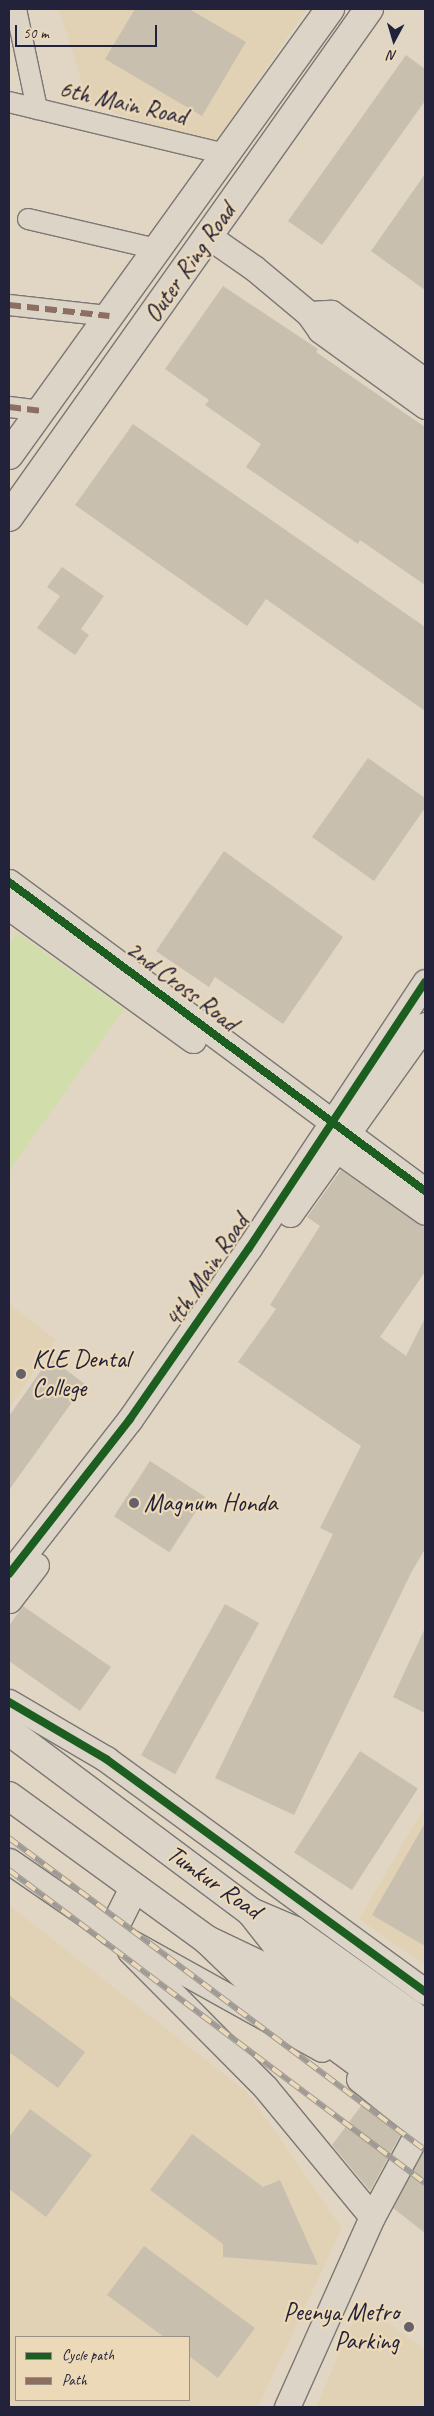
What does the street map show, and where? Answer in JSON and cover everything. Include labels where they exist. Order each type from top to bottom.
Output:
[{"type":"highway","name":"Outer Ring Road","points":[[9,455],[330,9]]},
{"type":"highway","name":"Outer Ring Road","points":[[9,517],[369,9]]},
{"type":"highway","name":"Tumkur Road","points":[[9,1731],[251,1912],[293,1930],[425,2024]]},
{"type":"highway","points":[[9,1796],[207,1940],[272,1971],[425,2086]]},
{"type":"highway","points":[[112,1932],[134,1888]]},
{"type":"highway","points":[[251,1912],[277,1945],[425,2054]]},
{"type":"highway","name":"Tumkur Road","points":[[207,1940],[258,1989],[423,2124]]},
{"type":"street","points":[[16,9],[36,109]]},
{"type":"street","name":"6th Main Road","points":[[9,105],[36,109],[225,154]]},
{"type":"street","points":[[28,219],[157,249]]},
{"type":"street","points":[[208,236],[254,268],[309,314],[320,330],[425,406]]},
{"type":"street","points":[[9,305],[109,316]]},
{"type":"street","points":[[309,314],[331,313],[425,381]]},
{"type":"street","points":[[9,407],[40,411]]},
{"type":"street","name":"2nd Cross Road","points":[[9,882],[333,1136],[425,1212]]},
{"type":"street","name":"2nd Cross Road","points":[[9,907],[226,1064],[333,1136]]},
{"type":"street","name":"4th Main Road","points":[[333,1136],[425,982]]},
{"type":"street","name":"4th Main Road","points":[[9,1574],[130,1419],[249,1248],[333,1136],[425,1025]]},
{"type":"street","points":[[9,1600],[83,1506],[190,1358],[333,1136],[425,1191]]},
{"type":"street","points":[[9,1702],[106,1759],[425,1992]]},
{"type":"street","points":[[9,1861],[112,1932],[316,2045],[423,2124],[372,2217],[287,2407]]},
{"type":"street","points":[[112,1932],[265,2087],[372,2217]]},
{"type":"shaded area","points":[[59,9],[307,9],[213,145],[89,105]]},
{"type":"shaded area","name":"KLE Dental College","points":[[9,1304],[56,1340],[9,1408]]},
{"type":"shaded area","points":[[425,1806],[425,1965],[359,1919]]},
{"type":"shaded area","points":[[9,1905],[248,2093],[342,2228],[258,2407],[9,2407]]},
{"type":"shaded area","points":[[361,2304],[425,2349],[425,2407],[316,2407]]},
{"type":"green space","points":[[17,933],[124,1009],[9,1171],[9,945]]},
{"type":"building","points":[[135,9],[189,9],[246,42],[202,116],[105,59]]},
{"type":"building","points":[[406,55],[425,69],[425,101],[322,245],[288,221]]},
{"type":"building","points":[[425,174],[425,290],[371,251]]},
{"type":"building","points":[[223,286],[318,349],[316,352],[425,427],[425,585],[360,540],[358,544],[246,467],[261,444],[205,405],[209,400],[165,369]]},
{"type":"building","points":[[133,424],[425,627],[425,711],[266,599],[247,626],[75,505]]},
{"type":"building","points":[[62,567],[104,596],[81,629],[89,635],[75,655],[37,628],[60,596],[47,587]]},
{"type":"building","points":[[368,758],[425,798],[425,808],[374,881],[312,837]]},
{"type":"building","points":[[224,851],[343,937],[283,1024],[215,977],[209,987],[156,951]]},
{"type":"building","points":[[341,1170],[425,1228],[425,1272],[380,1337],[406,1356],[425,1318],[425,1549],[411,1573],[294,1815],[215,1778],[333,1534],[320,1528],[361,1446],[238,1362],[276,1309],[270,1305],[320,1226],[307,1217]]},
{"type":"building","points":[[50,1358],[85,1384],[9,1490],[9,1416]]},
{"type":"building","points":[[150,1461],[205,1497],[169,1552],[114,1516]]},
{"type":"building","points":[[225,1604],[259,1623],[175,1774],[141,1755]]},
{"type":"building","points":[[23,1606],[111,1667],[80,1711],[9,1661],[9,1626]]},
{"type":"building","points":[[425,1628],[425,1713],[393,1697]]},
{"type":"building","points":[[360,1751],[418,1789],[352,1890],[294,1852]]},
{"type":"building","points":[[425,1823],[425,1946],[372,1915]]},
{"type":"building","points":[[9,1995],[85,2052],[58,2088],[9,2052]]},
{"type":"building","points":[[364,2102],[402,2132],[370,2191],[332,2145]]},
{"type":"building","points":[[30,2109],[92,2155],[46,2217],[9,2189],[9,2137]]},
{"type":"building","points":[[192,2134],[263,2187],[280,2180],[318,2265],[223,2257],[223,2244],[150,2190]]},
{"type":"building","points":[[425,2149],[425,2233],[393,2208]]},
{"type":"building","points":[[144,2246],[255,2328],[218,2378],[190,2357],[190,2336],[163,2336],[107,2295]]},
{"type":"railway","points":[[9,1838],[425,2150]]},
{"type":"railway","points":[[9,1870],[425,2183]]},
{"type":"marked path","points":[[9,305],[109,316]]},
{"type":"marked path","points":[[9,407],[40,411]]},
{"type":"cycle path","points":[[9,882],[425,1191]]},
{"type":"cycle path","points":[[9,1574],[130,1419],[249,1248],[425,982]]},
{"type":"cycle path","points":[[9,1702],[106,1759],[425,1992]]},
{"type":"place","name":"KLE Dental College","points":[[21,1374]]},
{"type":"place","name":"Magnum Honda","points":[[134,1503]]},
{"type":"place","name":"Peenya Metro Parking","points":[[409,2327]]}]
